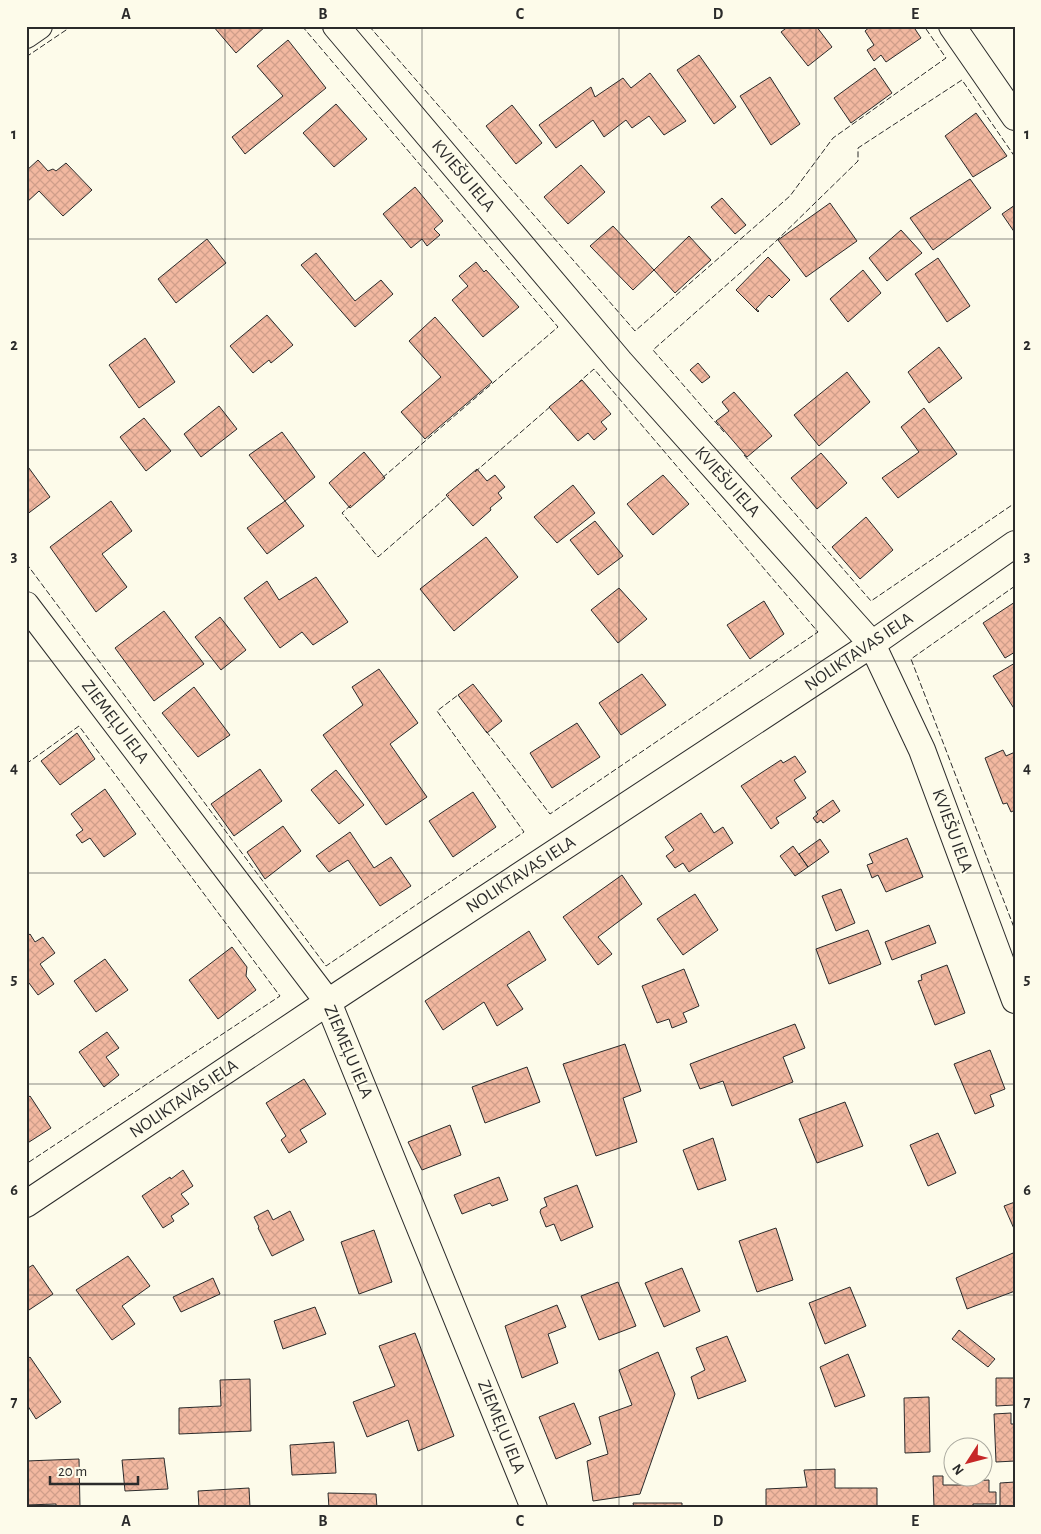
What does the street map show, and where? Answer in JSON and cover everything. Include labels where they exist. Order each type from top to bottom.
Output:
[{"type":"street","points":[[26,35],[39,26]]},
{"type":"street","name":"KVIEŠU IELA","points":[[336,26],[620,362],[872,644],[922,750],[1015,1000]]},
{"type":"street","points":[[952,26],[1015,117]]},
{"type":"street","name":"NOLIKTAVAS IELA","points":[[26,1204],[328,1002],[872,644],[1015,544]]},
{"type":"street","name":"ZIEMEĻU IELA","points":[[26,605],[328,1002],[534,1508]]},
{"type":"building","points":[[213,26],[266,26],[236,53]]},
{"type":"building","points":[[789,26],[816,26],[832,47],[808,66],[781,32]]},
{"type":"building","points":[[871,26],[913,26],[921,38],[886,62],[881,55],[874,61],[867,50],[874,45],[865,31]]},
{"type":"building","points":[[288,40],[326,88],[245,154],[232,137],[283,96],[257,66]]},
{"type":"building","points":[[699,55],[736,107],[714,124],[677,70]]},
{"type":"building","points":[[875,68],[892,93],[851,123],[834,98]]},
{"type":"building","points":[[650,73],[686,121],[664,135],[649,116],[632,128],[626,120],[604,137],[593,120],[556,148],[539,125],[591,87],[595,97],[623,78],[631,88]]},
{"type":"building","points":[[770,77],[800,124],[771,145],[740,96]]},
{"type":"building","points":[[336,104],[367,139],[334,167],[303,133]]},
{"type":"building","points":[[512,105],[542,143],[516,164],[486,126]]},
{"type":"building","points":[[976,113],[1007,156],[973,177],[945,136]]},
{"type":"building","points":[[38,160],[48,171],[53,169],[56,171],[66,163],[92,190],[63,216],[39,191],[26,203],[26,171]]},
{"type":"building","points":[[581,165],[605,192],[568,224],[544,197]]},
{"type":"building","points":[[970,179],[991,208],[933,250],[910,218]]},
{"type":"building","points":[[415,187],[443,221],[434,229],[440,235],[427,246],[422,239],[411,248],[383,214]]},
{"type":"building","points":[[722,198],[746,225],[735,234],[711,207]]},
{"type":"building","points":[[830,203],[857,241],[806,277],[778,240]]},
{"type":"building","points":[[1015,205],[1015,233],[1002,214]]},
{"type":"building","points":[[613,226],[654,270],[633,290],[590,246]]},
{"type":"building","points":[[901,230],[922,253],[887,281],[869,258]]},
{"type":"building","points":[[689,236],[711,260],[675,293],[654,270]]},
{"type":"building","points":[[207,239],[226,263],[176,303],[158,279]]},
{"type":"building","points":[[316,253],[355,301],[381,280],[393,294],[355,327],[301,265]]},
{"type":"building","points":[[768,257],[790,280],[772,298],[769,295],[756,309],[758,312],[736,290]]},
{"type":"building","points":[[938,258],[970,306],[947,322],[915,274]]},
{"type":"building","points":[[476,262],[484,272],[486,270],[519,307],[483,337],[452,300],[468,286],[459,276]]},
{"type":"building","points":[[863,270],[881,293],[848,322],[830,299]]},
{"type":"building","points":[[267,315],[293,345],[271,363],[269,360],[253,373],[230,346]]},
{"type":"building","points":[[435,317],[492,382],[425,439],[401,412],[441,377],[409,341]]},
{"type":"building","points":[[145,338],[175,382],[139,408],[109,365]]},
{"type":"building","points":[[939,347],[962,378],[929,403],[908,372]]},
{"type":"building","points":[[698,363],[710,377],[702,383],[690,370]]},
{"type":"building","points":[[847,372],[870,402],[819,446],[794,415]]},
{"type":"building","points":[[582,380],[611,414],[601,422],[607,429],[594,440],[588,433],[578,441],[549,407]]},
{"type":"building","points":[[734,392],[772,436],[747,457],[716,421],[729,411],[722,402]]},
{"type":"building","points":[[219,406],[237,429],[201,457],[184,434]]},
{"type":"building","points":[[924,408],[957,454],[898,498],[882,478],[919,452],[901,427]]},
{"type":"building","points":[[144,418],[171,451],[146,471],[120,437]]},
{"type":"building","points":[[282,432],[315,477],[285,501],[249,455]]},
{"type":"building","points":[[364,452],[385,478],[350,508],[329,483]]},
{"type":"building","points":[[821,453],[847,483],[817,509],[791,478]]},
{"type":"building","points":[[26,464],[50,497],[26,515]]},
{"type":"building","points":[[477,469],[487,481],[495,475],[505,487],[498,493],[502,498],[473,526],[446,495]]},
{"type":"building","points":[[663,475],[689,504],[653,535],[627,504]]},
{"type":"building","points":[[573,485],[595,513],[557,543],[534,517]]},
{"type":"building","points":[[111,501],[132,531],[102,554],[127,587],[96,612],[50,547]]},
{"type":"building","points":[[285,501],[304,526],[267,554],[247,528]]},
{"type":"building","points":[[866,517],[893,550],[860,579],[832,547]]},
{"type":"building","points":[[595,521],[623,556],[598,575],[570,540]]},
{"type":"building","points":[[486,537],[518,577],[454,631],[420,589]]},
{"type":"building","points":[[316,577],[348,622],[313,645],[302,632],[280,648],[244,598],[267,581],[279,600]]},
{"type":"building","points":[[619,588],[647,619],[618,643],[591,610]]},
{"type":"building","points":[[764,601],[784,634],[750,659],[727,625]]},
{"type":"building","points":[[1015,602],[1015,652],[1005,658],[983,623]]},
{"type":"building","points":[[164,611],[204,664],[154,701],[115,648]]},
{"type":"building","points":[[220,617],[246,650],[221,670],[195,637]]},
{"type":"building","points":[[1015,663],[1015,710],[993,676]]},
{"type":"building","points":[[379,669],[418,723],[390,744],[427,797],[386,825],[323,735],[363,705],[352,687]]},
{"type":"building","points":[[642,674],[666,705],[621,735],[599,703]]},
{"type":"building","points":[[473,684],[502,721],[487,733],[458,695]]},
{"type":"building","points":[[194,687],[230,735],[198,757],[162,713]]},
{"type":"building","points":[[577,723],[600,757],[552,788],[530,753]]},
{"type":"building","points":[[77,733],[95,759],[60,785],[41,761]]},
{"type":"building","points":[[1003,750],[1006,756],[1015,752],[1015,810],[1011,812],[1007,803],[1003,804],[985,758]]},
{"type":"building","points":[[795,756],[806,772],[794,780],[806,798],[776,818],[779,823],[771,829],[741,786],[781,760],[783,763]]},
{"type":"building","points":[[260,769],[282,801],[234,836],[211,804]]},
{"type":"building","points":[[336,770],[364,805],[339,824],[311,790]]},
{"type":"building","points":[[105,789],[136,834],[104,857],[90,838],[82,843],[76,835],[83,830],[71,814]]},
{"type":"building","points":[[473,792],[496,827],[453,857],[429,821]]},
{"type":"building","points":[[833,800],[840,811],[823,823],[821,820],[817,823],[813,818],[818,814],[816,812]]},
{"type":"building","points":[[701,813],[714,833],[723,827],[733,843],[689,872],[683,863],[675,868],[666,856],[674,850],[665,837]]},
{"type":"building","points":[[283,826],[301,851],[265,879],[247,852]]},
{"type":"building","points":[[350,832],[374,868],[391,857],[411,886],[380,906],[348,860],[329,872],[316,856]]},
{"type":"building","points":[[907,838],[923,877],[886,892],[878,875],[872,878],[867,865],[873,863],[869,854]]},
{"type":"building","points":[[820,839],[829,852],[808,867],[799,854]]},
{"type":"building","points":[[793,846],[808,867],[795,876],[780,856]]},
{"type":"building","points":[[622,875],[642,904],[598,937],[612,954],[598,965],[563,917]]},
{"type":"building","points":[[841,889],[855,923],[836,931],[822,896]]},
{"type":"building","points":[[695,894],[718,930],[683,955],[657,919]]},
{"type":"building","points":[[929,925],[936,943],[892,960],[885,942]]},
{"type":"building","points":[[868,930],[881,964],[829,984],[816,949]]},
{"type":"building","points":[[529,931],[546,960],[507,985],[523,1009],[497,1026],[484,1002],[443,1030],[425,1001]]},
{"type":"building","points":[[30,934],[35,942],[43,937],[55,953],[40,964],[54,984],[38,995],[26,979],[26,937]]},
{"type":"building","points":[[232,947],[247,967],[246,976],[256,990],[218,1019],[189,980]]},
{"type":"building","points":[[105,959],[128,990],[96,1012],[74,981]]},
{"type":"building","points":[[947,965],[965,1013],[935,1025],[918,981],[922,980],[921,975]]},
{"type":"building","points":[[684,969],[699,1006],[683,1013],[687,1022],[672,1028],[669,1019],[657,1023],[642,986]]},
{"type":"building","points":[[795,1024],[805,1048],[783,1057],[793,1082],[732,1106],[723,1081],[700,1089],[690,1064]]},
{"type":"building","points":[[107,1032],[119,1048],[106,1057],[119,1075],[104,1087],[79,1052]]},
{"type":"building","points":[[625,1044],[641,1091],[623,1098],[637,1142],[596,1156],[563,1064]]},
{"type":"building","points":[[990,1050],[1005,1089],[990,1095],[994,1106],[975,1114],[954,1064]]},
{"type":"building","points":[[527,1067],[540,1102],[485,1123],[472,1087]]},
{"type":"building","points":[[304,1079],[326,1114],[300,1130],[307,1142],[289,1153],[281,1140],[286,1136],[266,1103]]},
{"type":"building","points":[[30,1096],[51,1128],[26,1144],[26,1099]]},
{"type":"building","points":[[845,1102],[863,1146],[817,1163],[799,1119]]},
{"type":"building","points":[[450,1125],[461,1155],[422,1170],[408,1142]]},
{"type":"building","points":[[938,1133],[956,1173],[928,1186],[910,1145]]},
{"type":"building","points":[[713,1138],[726,1180],[698,1190],[683,1150]]},
{"type":"building","points":[[183,1170],[193,1186],[181,1194],[189,1204],[171,1216],[174,1221],[163,1228],[142,1196]]},
{"type":"building","points":[[499,1177],[508,1200],[492,1206],[490,1203],[462,1214],[454,1195]]},
{"type":"building","points":[[577,1185],[593,1227],[561,1241],[554,1224],[546,1227],[540,1212],[541,1209],[547,1206],[544,1198]]},
{"type":"building","points":[[1015,1202],[1015,1231],[1004,1206]]},
{"type":"building","points":[[268,1210],[273,1220],[290,1211],[304,1240],[272,1256],[254,1217]]},
{"type":"building","points":[[776,1228],[793,1280],[757,1292],[739,1241]]},
{"type":"building","points":[[374,1230],[392,1282],[359,1294],[341,1242]]},
{"type":"building","points":[[1013,1253],[1015,1257],[1015,1291],[967,1309],[956,1278]]},
{"type":"building","points":[[128,1256],[150,1286],[122,1306],[135,1324],[112,1340],[76,1290]]},
{"type":"building","points":[[33,1265],[53,1294],[26,1312],[26,1269]]},
{"type":"building","points":[[682,1268],[700,1311],[664,1327],[645,1283]]},
{"type":"building","points":[[213,1278],[220,1294],[181,1312],[173,1297]]},
{"type":"building","points":[[618,1282],[636,1326],[599,1340],[581,1296]]},
{"type":"building","points":[[850,1287],[866,1326],[825,1344],[809,1303]]},
{"type":"building","points":[[557,1305],[566,1327],[548,1334],[558,1363],[522,1378],[505,1326]]},
{"type":"building","points":[[315,1307],[326,1334],[283,1349],[274,1321]]},
{"type":"building","points":[[959,1330],[995,1359],[988,1367],[952,1339]]},
{"type":"building","points":[[415,1333],[454,1436],[418,1451],[408,1420],[367,1437],[353,1402],[395,1386],[379,1346]]},
{"type":"building","points":[[727,1336],[746,1381],[698,1399],[691,1377],[705,1370],[696,1348]]},
{"type":"building","points":[[658,1352],[675,1394],[640,1494],[593,1501],[587,1461],[608,1454],[599,1417],[632,1405],[619,1370]]},
{"type":"building","points":[[848,1354],[865,1396],[835,1407],[820,1367]]},
{"type":"building","points":[[30,1357],[61,1402],[36,1419],[26,1403],[26,1360]]},
{"type":"building","points":[[996,1378],[1014,1378],[1014,1405],[996,1406]]},
{"type":"building","points":[[250,1379],[251,1431],[179,1434],[179,1408],[221,1406],[220,1380]]},
{"type":"building","points":[[929,1397],[930,1452],[905,1453],[904,1398]]},
{"type":"building","points":[[574,1403],[591,1444],[556,1459],[539,1417]]},
{"type":"building","points":[[1011,1413],[1011,1424],[1015,1424],[1015,1461],[996,1462],[994,1414]]},
{"type":"building","points":[[334,1442],[336,1473],[292,1475],[290,1445]]},
{"type":"building","points":[[164,1458],[168,1489],[125,1491],[122,1460]]},
{"type":"building","points":[[79,1459],[80,1508],[56,1508],[56,1504],[26,1505],[26,1461]]},
{"type":"building","points":[[835,1469],[835,1488],[877,1488],[877,1508],[766,1508],[766,1489],[807,1487],[804,1470]]},
{"type":"building","points":[[933,1476],[943,1476],[944,1486],[989,1486],[989,1492],[996,1492],[996,1504],[973,1504],[973,1508],[934,1508]]},
{"type":"building","points":[[1015,1482],[1015,1508],[1000,1508],[1000,1483]]},
{"type":"building","points":[[249,1488],[250,1508],[199,1508],[198,1491]]},
{"type":"building","points":[[328,1493],[376,1494],[377,1508],[329,1508]]},
{"type":"building","points":[[633,1503],[682,1503],[682,1508],[634,1508]]},
{"type":"fence","points":[[26,57],[72,26]]},
{"type":"fence","points":[[302,26],[558,327],[381,479]]},
{"type":"fence","points":[[369,26],[635,331],[790,196],[833,138],[946,58],[924,26]]},
{"type":"fence","points":[[724,432],[653,350],[774,243],[858,161],[858,148],[962,80],[1015,157]]},
{"type":"fence","points":[[486,731],[550,814],[818,632],[594,369],[579,382]]},
{"type":"fence","points":[[475,472],[551,406]]},
{"type":"fence","points":[[744,455],[871,601],[1015,503]]},
{"type":"fence","points":[[351,505],[342,513],[378,557],[449,495]]},
{"type":"fence","points":[[26,563],[326,966],[524,832],[437,711],[458,695],[460,697]]},
{"type":"fence","points":[[1015,586],[911,659],[1015,930]]},
{"type":"fence","points":[[26,764],[79,726],[280,996],[26,1164]]}]
